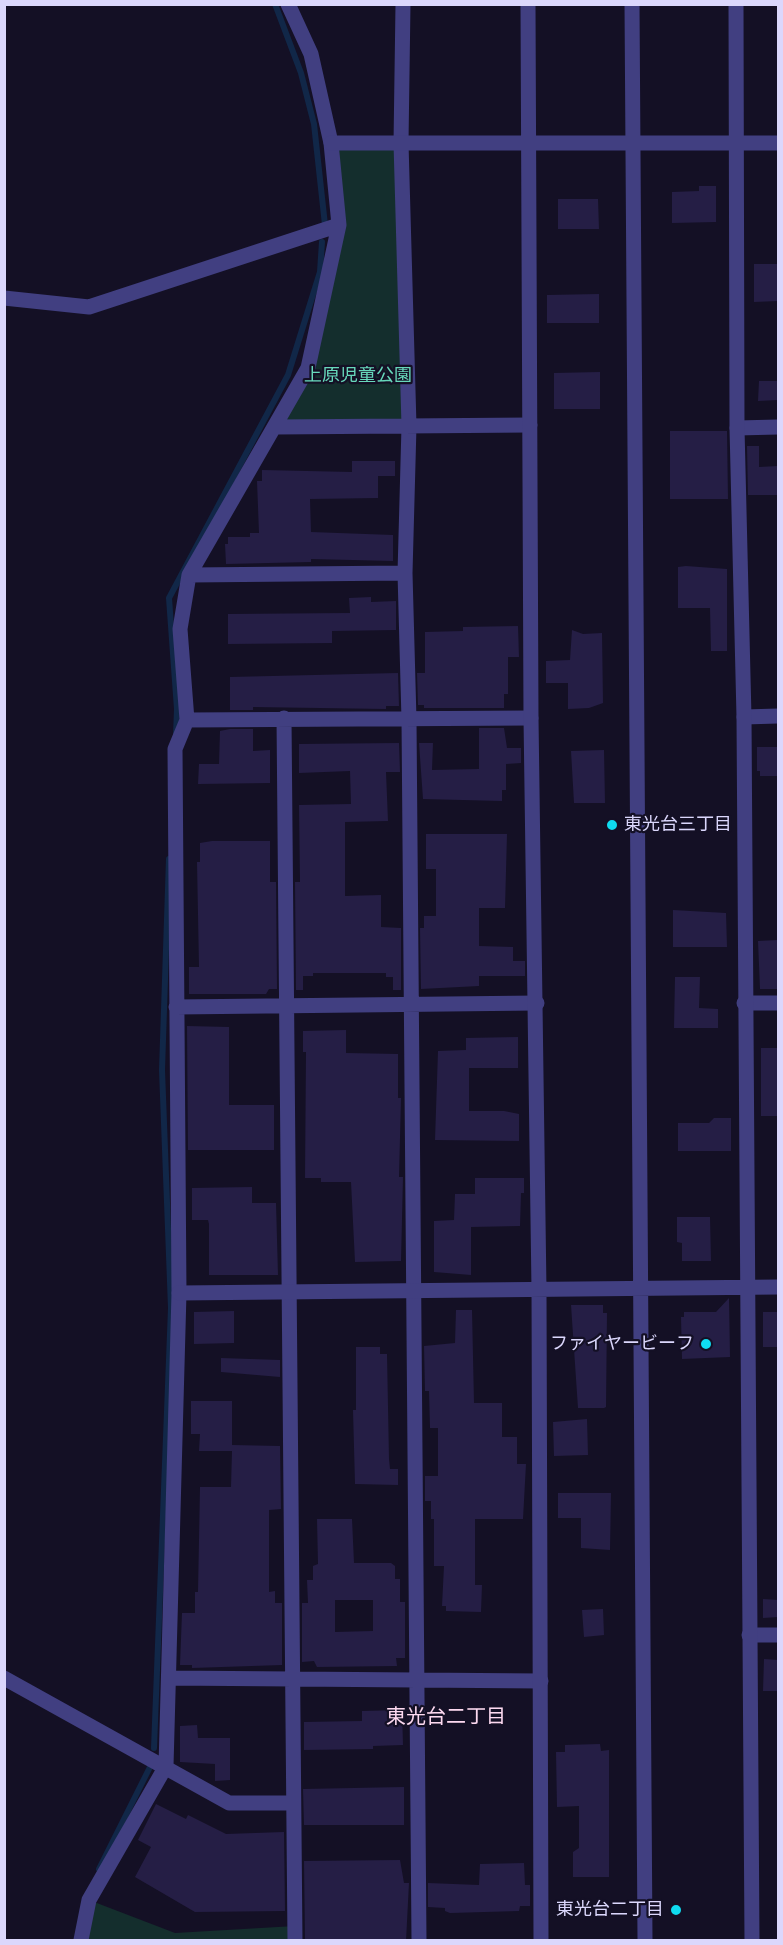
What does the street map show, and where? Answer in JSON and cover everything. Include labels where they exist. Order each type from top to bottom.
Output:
[{"type":"street","points":[[81,1941],[89,1900],[166,1766],[179,1293],[175,749],[187,720],[180,629],[189,575],[308,368],[339,225],[331,143],[311,54],[288,4]]},
{"type":"street","points":[[404,4],[401,143],[409,426],[405,573],[409,720],[413,1291],[419,1681],[419,1941]]},
{"type":"street","points":[[528,4],[531,718],[537,1003],[539,1290],[541,1941]]},
{"type":"street","points":[[632,4],[645,1941]]},
{"type":"street","points":[[736,4],[737,428],[744,717],[744,1003],[752,1941]]},
{"type":"street","points":[[331,143],[778,142]]},
{"type":"street","points":[[4,298],[89,308],[339,225]]},
{"type":"street","points":[[276,427],[530,425]]},
{"type":"street","points":[[737,428],[778,427]]},
{"type":"street","points":[[189,575],[405,573]]},
{"type":"street","points":[[744,717],[778,716]]},
{"type":"street","points":[[284,718],[295,1941]]},
{"type":"street","points":[[187,720],[531,718]]},
{"type":"street","points":[[176,1007],[537,1003]]},
{"type":"street","points":[[744,1003],[778,1003]]},
{"type":"street","points":[[179,1293],[778,1287]]},
{"type":"street","points":[[749,1635],[778,1635]]},
{"type":"street","points":[[4,1678],[229,1803],[293,1803]]},
{"type":"street","points":[[169,1678],[541,1681]]},
{"type":"green space","name":"上原児童公園","points":[[331,143],[401,143],[409,426],[276,427],[308,368],[339,225]]},
{"type":"green space","points":[[89,1900],[175,1933],[295,1926],[295,1940],[81,1940]]},
{"type":"building","points":[[699,186],[716,186],[716,222],[672,223],[672,192],[699,191]]},
{"type":"building","points":[[558,199],[598,199],[599,229],[558,229]]},
{"type":"building","points":[[754,264],[778,264],[778,301],[754,302]]},
{"type":"building","points":[[599,294],[599,323],[547,323],[547,295]]},
{"type":"building","points":[[600,372],[600,409],[554,409],[554,373]]},
{"type":"building","points":[[759,381],[778,381],[778,400],[758,401]]},
{"type":"building","points":[[670,431],[727,431],[728,499],[670,499]]},
{"type":"building","points":[[747,446],[759,446],[759,467],[778,466],[778,495],[748,495]]},
{"type":"building","points":[[352,461],[395,461],[395,476],[378,476],[378,498],[310,499],[311,532],[393,535],[393,561],[311,559],[311,562],[226,564],[225,544],[228,544],[228,537],[250,537],[250,533],[259,533],[257,481],[262,481],[262,470],[352,472]]},
{"type":"building","points":[[678,567],[727,569],[727,651],[711,651],[710,608],[678,608]]},
{"type":"building","points":[[371,597],[371,602],[396,601],[396,630],[332,631],[332,643],[228,644],[228,614],[350,613],[349,598]]},
{"type":"building","points":[[518,626],[519,657],[508,657],[508,694],[504,694],[504,708],[424,708],[424,705],[418,705],[417,673],[425,673],[425,632],[463,631],[463,627]]},
{"type":"building","points":[[572,630],[583,634],[602,633],[603,703],[589,708],[568,709],[568,683],[546,683],[546,661],[570,660]]},
{"type":"building","points":[[398,673],[399,706],[386,706],[386,709],[253,707],[253,710],[230,710],[230,677]]},
{"type":"building","points":[[479,728],[504,728],[507,748],[521,748],[521,763],[506,764],[506,790],[502,790],[502,801],[423,799],[419,743],[433,743],[432,770],[479,769]]},
{"type":"building","points":[[253,729],[253,751],[270,750],[270,783],[198,784],[199,764],[219,764],[220,731]]},
{"type":"building","points":[[399,743],[400,772],[386,772],[388,821],[345,822],[345,896],[381,895],[381,927],[401,928],[401,990],[393,990],[393,977],[386,977],[386,973],[313,973],[313,976],[303,976],[303,990],[296,990],[295,882],[300,882],[299,805],[351,804],[350,771],[299,773],[299,744]]},
{"type":"building","points":[[757,747],[778,747],[778,776],[760,776],[760,771],[757,771]]},
{"type":"building","points":[[604,750],[605,803],[574,803],[571,751]]},
{"type":"building","points":[[426,834],[507,834],[505,908],[479,908],[479,946],[513,947],[513,961],[525,961],[525,976],[479,976],[479,986],[421,989],[420,928],[424,928],[424,916],[436,916],[436,869],[426,869]]},
{"type":"building","points":[[270,841],[270,882],[276,882],[277,989],[269,989],[266,994],[189,994],[189,967],[199,967],[197,862],[200,862],[200,843]]},
{"type":"building","points":[[673,910],[726,913],[727,947],[673,947]]},
{"type":"building","points":[[778,940],[778,989],[760,989],[758,941]]},
{"type":"building","points":[[675,977],[700,977],[699,1008],[718,1009],[718,1028],[674,1028]]},
{"type":"building","points":[[187,1026],[229,1027],[229,1105],[274,1105],[274,1150],[188,1150]]},
{"type":"building","points":[[346,1030],[346,1053],[398,1054],[398,1098],[401,1098],[399,1177],[403,1177],[401,1261],[355,1262],[351,1182],[321,1182],[321,1178],[305,1178],[306,1052],[303,1052],[303,1031]]},
{"type":"building","points":[[518,1037],[518,1068],[469,1068],[469,1111],[504,1111],[519,1114],[519,1141],[435,1140],[438,1051],[466,1050],[466,1038]]},
{"type":"building","points":[[761,1048],[778,1048],[778,1116],[761,1116]]},
{"type":"building","points":[[714,1118],[731,1118],[731,1151],[678,1151],[678,1123],[709,1123]]},
{"type":"building","points":[[475,1178],[524,1178],[520,1226],[471,1227],[471,1275],[434,1272],[434,1221],[454,1220],[455,1194],[475,1194]]},
{"type":"building","points":[[252,1187],[252,1203],[276,1203],[278,1275],[209,1275],[209,1224],[208,1220],[192,1220],[192,1188]]},
{"type":"building","points":[[677,1217],[710,1217],[711,1261],[682,1261],[682,1243],[677,1242]]},
{"type":"building","name":"ファイヤービーフ","points":[[729,1298],[730,1357],[682,1359],[681,1317],[684,1317],[684,1312],[716,1312]]},
{"type":"building","points":[[571,1305],[603,1305],[603,1313],[607,1313],[606,1407],[604,1408],[578,1408]]},
{"type":"building","points":[[456,1310],[472,1310],[474,1403],[502,1403],[502,1437],[517,1437],[517,1464],[526,1464],[523,1519],[475,1519],[475,1585],[482,1585],[481,1612],[446,1611],[446,1606],[442,1606],[444,1566],[434,1566],[434,1519],[431,1519],[431,1501],[425,1501],[425,1476],[438,1476],[438,1428],[430,1428],[429,1391],[425,1391],[424,1346],[455,1343]]},
{"type":"building","points":[[234,1311],[234,1343],[194,1344],[194,1312]]},
{"type":"building","points":[[763,1312],[778,1312],[778,1347],[763,1347]]},
{"type":"building","points":[[356,1347],[380,1347],[380,1354],[387,1354],[389,1459],[390,1469],[398,1469],[398,1485],[355,1484],[353,1410],[356,1410]]},
{"type":"building","points":[[221,1358],[280,1360],[280,1377],[221,1372]]},
{"type":"building","points":[[191,1401],[232,1401],[232,1445],[280,1446],[281,1509],[269,1510],[269,1592],[275,1591],[275,1603],[282,1603],[282,1665],[192,1668],[192,1665],[180,1665],[182,1613],[195,1613],[195,1592],[198,1592],[200,1487],[231,1487],[232,1451],[199,1451],[200,1434],[191,1434]]},
{"type":"building","points":[[587,1419],[588,1455],[554,1456],[553,1422]]},
{"type":"building","points":[[558,1493],[611,1493],[610,1550],[581,1548],[581,1518],[558,1518]]},
{"type":"building","points":[[317,1519],[352,1519],[354,1563],[391,1563],[395,1566],[395,1579],[400,1579],[400,1602],[405,1602],[405,1658],[396,1658],[397,1666],[317,1667],[314,1661],[302,1662],[302,1603],[308,1603],[307,1580],[313,1580],[313,1566],[318,1564]],"holes":[[[335,1600],[373,1600],[373,1631],[335,1632]]]},
{"type":"building","points":[[763,1599],[778,1600],[778,1617],[763,1618]]},
{"type":"building","points":[[603,1609],[604,1635],[584,1637],[582,1610]]},
{"type":"building","points":[[764,1659],[778,1660],[778,1691],[763,1691]]},
{"type":"building","points":[[402,1710],[403,1745],[373,1746],[373,1749],[304,1750],[304,1722],[362,1721],[362,1711]]},
{"type":"building","points":[[197,1725],[198,1738],[230,1738],[230,1780],[215,1781],[215,1764],[180,1762],[180,1726]]},
{"type":"building","points":[[600,1744],[601,1751],[609,1750],[609,1877],[573,1877],[573,1852],[579,1848],[579,1806],[557,1807],[556,1752],[565,1752],[565,1745]]},
{"type":"building","points":[[404,1787],[404,1825],[304,1825],[303,1789]]},
{"type":"building","points":[[156,1804],[186,1819],[188,1815],[226,1834],[284,1832],[285,1911],[195,1912],[135,1877],[151,1847],[138,1840]]},
{"type":"building","points":[[400,1860],[404,1883],[409,1883],[406,1941],[305,1941],[304,1861]]},
{"type":"building","points":[[524,1863],[525,1885],[530,1885],[530,1906],[520,1906],[519,1911],[450,1913],[445,1911],[445,1908],[428,1907],[428,1883],[479,1885],[480,1864]]},
{"type":"waterway","points":[[275,4],[301,73],[314,124],[325,225]]},
{"type":"waterway","points":[[176,735],[177,709],[169,598],[288,375],[320,272],[322,242]]},
{"type":"waterway","points":[[154,1748],[171,1308],[162,1070],[169,859]]},
{"type":"waterway","points":[[99,1869],[150,1767]]},
{"type":"place","name":"東光台三丁目","points":[[612,825]]},
{"type":"place","name":"ファイヤービーフ","points":[[706,1344]]},
{"type":"place","name":"東光台二丁目","points":[[676,1910]]},
{"type":"district","name":"東光台二丁目","points":[[446,1717]]}]
